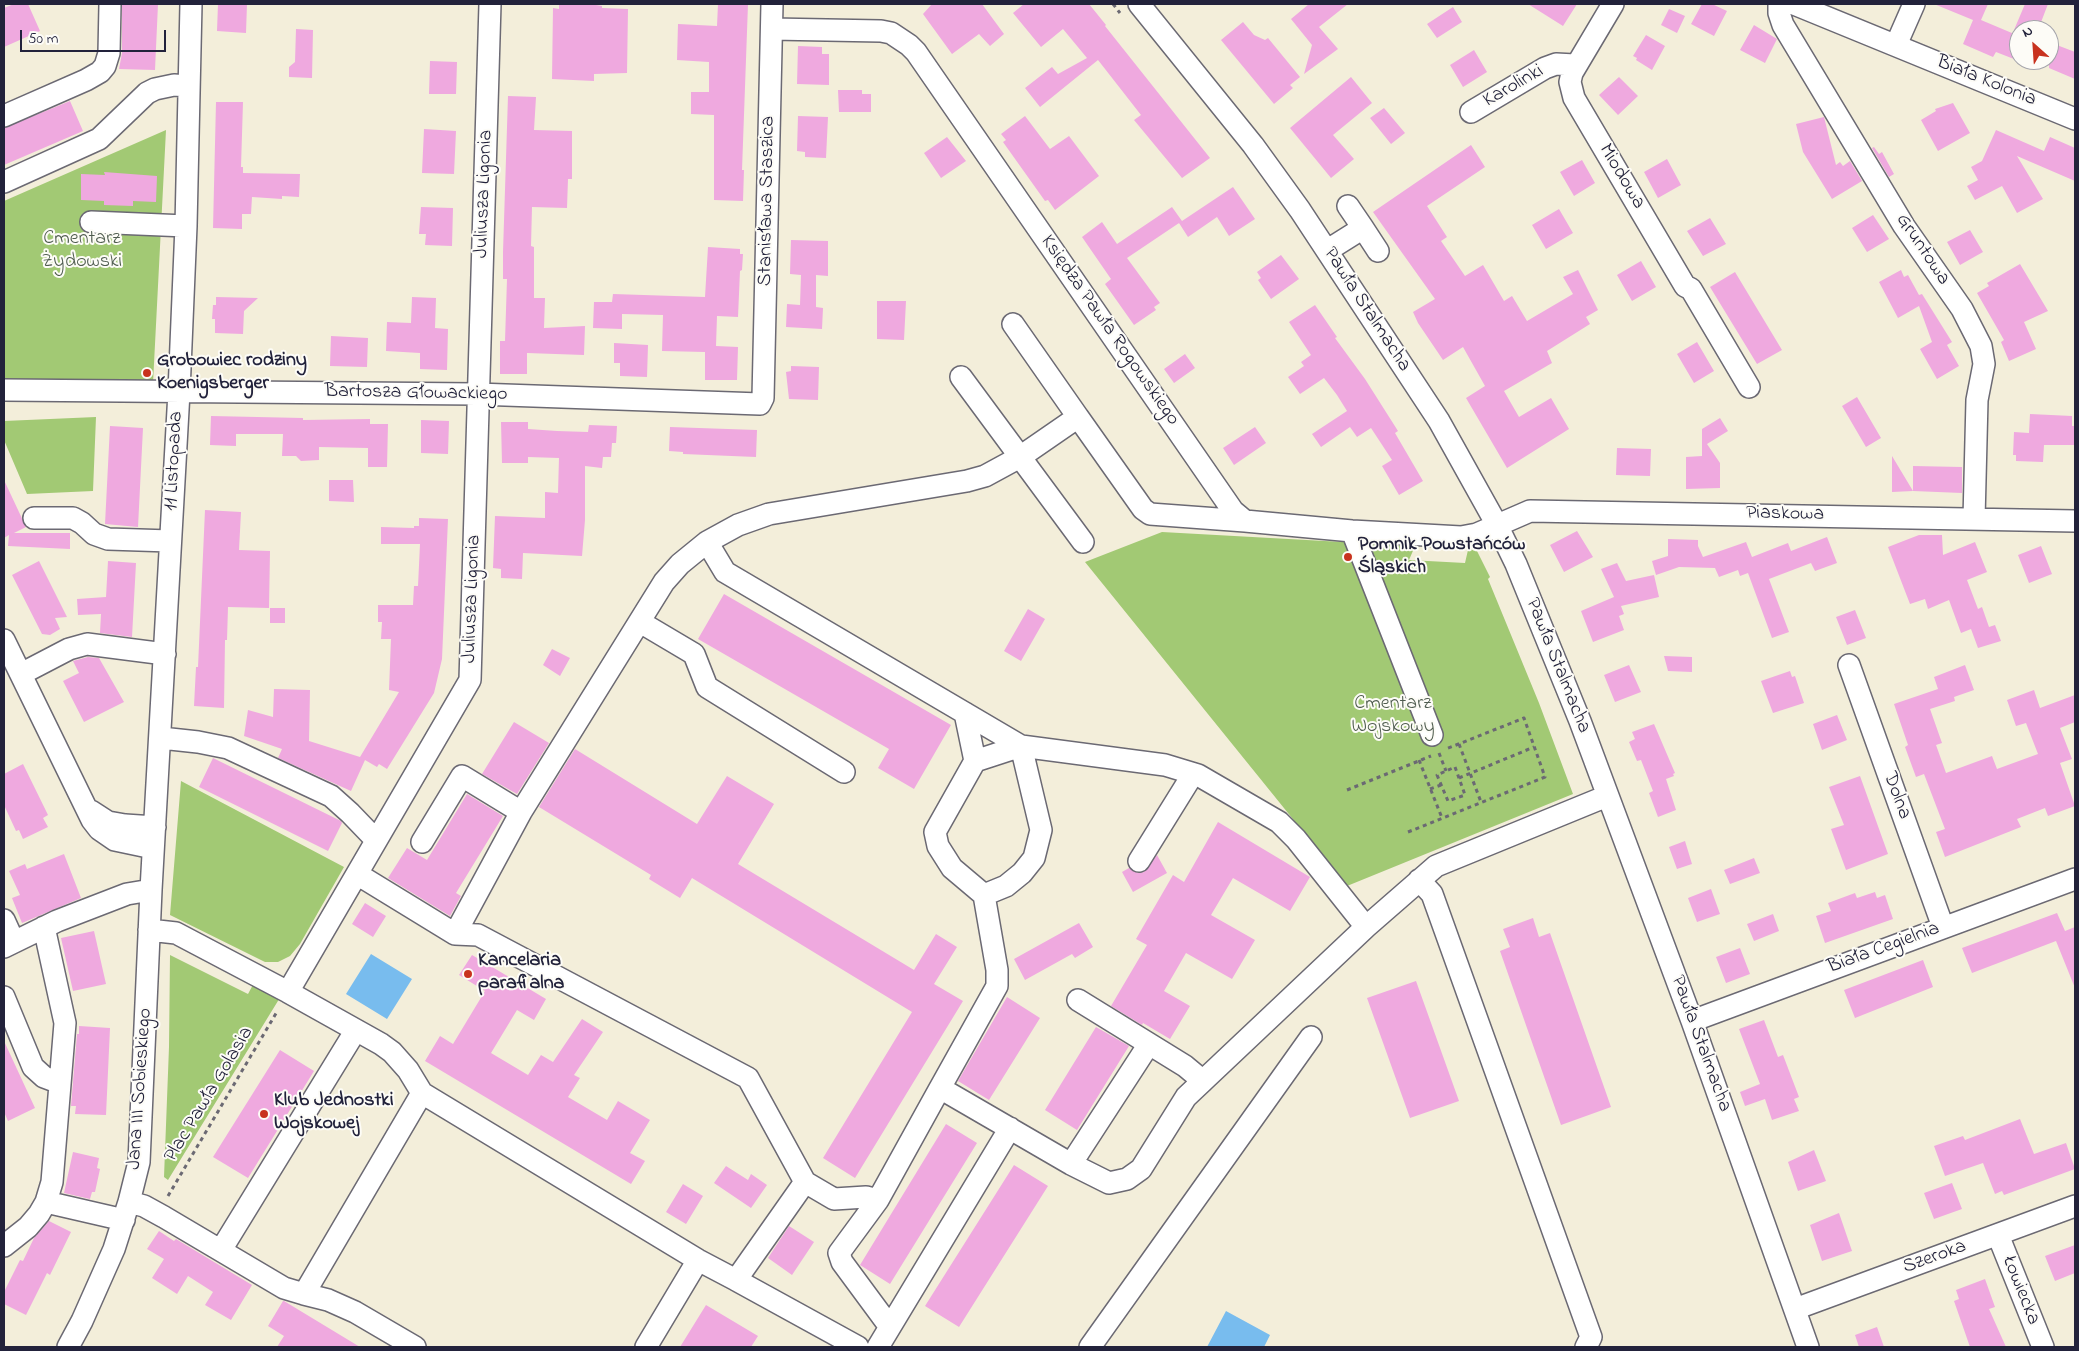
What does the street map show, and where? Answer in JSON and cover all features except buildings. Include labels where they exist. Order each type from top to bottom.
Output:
[{"type":"street","points":[[4,116],[100,72],[105,66],[109,53],[110,4]]},
{"type":"street","name":"11 Listopada","points":[[154,837],[179,392],[186,226],[191,4]]},
{"type":"street","name":"Juliusza Ligonia","points":[[288,992],[470,680],[490,4]]},
{"type":"street","name":"Stanisława Staszica","points":[[763,398],[772,4]]},
{"type":"street","points":[[1575,65],[1613,4]]},
{"type":"street","name":"Gruntowa","points":[[1778,4],[1780,19],[1788,34],[1907,232],[1958,302],[1981,346],[1984,364],[1982,381],[1976,400],[1974,519]]},
{"type":"street","name":"Biała Kolonia","points":[[1794,4],[2075,119]]},
{"type":"street","points":[[1896,45],[1914,4]]},
{"type":"street","name":"Pawła Stalmacha","points":[[1132,11],[1254,145],[1328,250],[1439,421],[1497,525],[1516,564],[1580,721],[1692,1021],[1808,1347]]},
{"type":"street","name":"Księdza Pawła Rogowskiego","points":[[772,29],[881,31],[891,33],[909,45],[922,60],[1233,511],[1245,521]]},
{"type":"street","name":"Karolinki","points":[[1471,112],[1545,68],[1556,64],[1575,65]]},
{"type":"street","name":"Miodowa","points":[[1575,65],[1570,82],[1574,98],[1685,286],[1691,289],[1750,387]]},
{"type":"street","points":[[4,182],[99,139],[147,92],[155,88],[174,85],[188,86]]},
{"type":"street","points":[[1348,206],[1378,251]]},
{"type":"street","points":[[91,222],[186,226]]},
{"type":"street","points":[[1328,250],[1363,228]]},
{"type":"street","points":[[1013,324],[1143,509],[1150,514],[1352,531],[1461,537],[1477,534],[1497,525]]},
{"type":"street","points":[[961,377],[1082,542]]},
{"type":"street","name":"Bartosza Głowackiego","points":[[4,390],[477,394],[757,405],[762,402],[763,398]]},
{"type":"street","points":[[455,934],[521,812],[664,582],[680,564],[707,542],[738,525],[768,514],[967,481],[992,473],[1020,457],[1078,417]]},
{"type":"street","name":"Piaskowa","points":[[1497,525],[1530,511],[2075,521]]},
{"type":"street","points":[[34,518],[73,518],[94,534],[108,540],[170,541]]},
{"type":"street","points":[[1352,531],[1432,735]]},
{"type":"street","points":[[707,542],[725,572],[1020,746],[1165,765],[1193,774],[1280,822],[1296,839],[1366,927]]},
{"type":"street","points":[[640,622],[694,654],[707,687],[844,772]]},
{"type":"street","points":[[21,674],[69,649],[87,644],[165,654]]},
{"type":"street","points":[[5,646],[21,674],[92,820],[108,836],[136,846],[154,837]]},
{"type":"street","name":"Dolna","points":[[1849,665],[1943,927]]},
{"type":"street","points":[[965,713],[975,762]]},
{"type":"street","points":[[161,738],[198,742],[228,748],[331,796],[376,840]]},
{"type":"street","points":[[890,1328],[842,1262],[839,1253],[878,1200],[996,986],[997,970],[984,895],[952,868],[938,846],[935,832],[975,762],[1020,746]]},
{"type":"street","points":[[984,895],[1006,886],[1022,873],[1034,858],[1041,830],[1020,746]]},
{"type":"street","points":[[422,842],[467,769],[521,812]]},
{"type":"street","points":[[1139,861],[1193,774]]},
{"type":"street","points":[[940,1088],[1070,1164],[1109,1183],[1127,1179],[1141,1169],[1186,1097],[1366,927],[1436,866],[1607,796]]},
{"type":"street","name":"Jana III Sobieskiego","points":[[68,1347],[99,1284],[127,1211],[139,1162],[154,837]]},
{"type":"street","points":[[357,874],[455,934],[478,935],[748,1078],[805,1182],[834,1199],[866,1197],[878,1200]]},
{"type":"street","name":"Biała Cegielnia","points":[[1692,1021],[2075,879]]},
{"type":"street","points":[[1419,880],[1432,894],[1590,1344]]},
{"type":"street","points":[[4,920],[9,944],[44,927],[127,894],[151,890]]},
{"type":"street","points":[[4,1246],[28,1227],[46,1202],[52,1182],[65,1023],[44,927]]},
{"type":"street","points":[[150,930],[176,933],[381,1044],[401,1060],[422,1094],[698,1260],[858,1347]]},
{"type":"street","points":[[4,997],[33,1067],[44,1077],[60,1084]]},
{"type":"street","points":[[1078,1000],[1185,1066],[1203,1081]]},
{"type":"street","points":[[221,1250],[356,1030]]},
{"type":"street","points":[[1090,1347],[1311,1037]]},
{"type":"street","points":[[1070,1164],[1149,1044]]},
{"type":"street","points":[[304,1294],[422,1094]]},
{"type":"street","points":[[878,1347],[1010,1128]]},
{"type":"street","points":[[736,1280],[805,1182]]},
{"type":"street","points":[[46,1202],[127,1211],[144,1206],[284,1288],[328,1300],[355,1312],[415,1347]]},
{"type":"street","name":"Szeroka","points":[[1795,1309],[2075,1206]]},
{"type":"street","name":"Łowiecka","points":[[1998,1235],[2043,1347]]},
{"type":"street","points":[[646,1347],[698,1260]]},
{"type":"path","points":[[1113,4],[1132,11]]},
{"type":"path","points":[[1347,790],[1524,718],[1545,777],[1408,832]]},
{"type":"path","points":[[1459,744],[1481,802]]},
{"type":"path","points":[[1459,778],[1534,747]]},
{"type":"path","points":[[1419,760],[1442,818]]},
{"type":"path","points":[[1455,768],[1465,795],[1448,801],[1441,785],[1437,774],[1455,768]]},
{"type":"path","points":[[1430,789],[1441,785]]},
{"type":"path","name":"Plac Pawła Golasia","points":[[157,1214],[288,992]]},
{"type":"green space","name":"Cmentarz Żydowski","points":[[166,130],[153,383],[4,379],[4,201]]},
{"type":"green space","points":[[96,417],[93,491],[27,494],[4,440],[4,421]]},
{"type":"green space","name":"Cmentarz Wojskowy","points":[[1162,532],[1415,546],[1409,560],[1465,563],[1468,550],[1475,547],[1490,577],[1488,579],[1539,703],[1573,794],[1347,886],[1085,562]]},
{"type":"green space","points":[[181,781],[344,867],[300,944],[290,956],[278,962],[265,962],[170,915]]},
{"type":"green space","points":[[170,955],[248,994],[255,981],[281,996],[168,1180],[164,1177]]},
{"type":"water","points":[[371,954],[412,979],[387,1019],[346,994]]},
{"type":"water","points":[[1226,1311],[1270,1335],[1264,1347],[1207,1347]]},
{"type":"place","name":"Grobowiec rodziny Koenigsberger","points":[[147,373]]},
{"type":"place","name":"Pomnik Powstańców Śląskich","points":[[1348,557]]},
{"type":"place","name":"Kancelaria parafialna","points":[[468,974]]},
{"type":"place","name":"Klub Jednostki Wojskowej","points":[[264,1114]]}]
